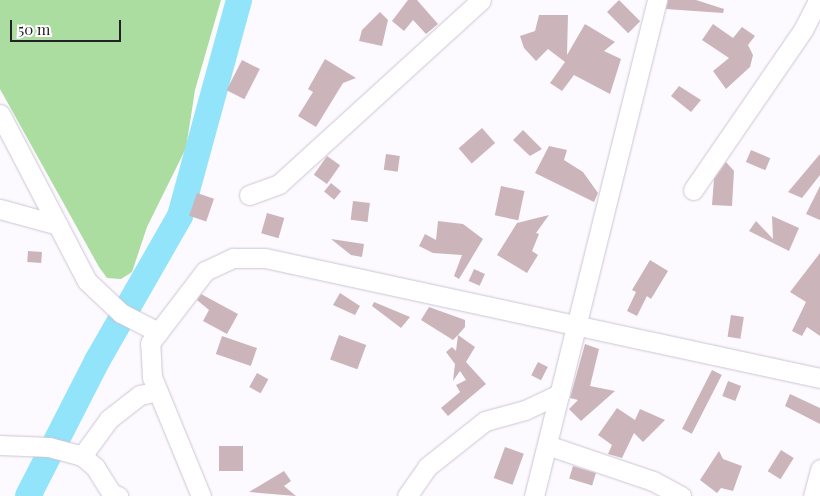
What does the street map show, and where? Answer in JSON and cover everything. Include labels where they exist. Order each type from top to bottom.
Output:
[{"type":"street","points":[[249,195],[279,184],[482,0]]},
{"type":"street","points":[[534,496],[657,0]]},
{"type":"street","points":[[693,190],[803,30],[818,0]]},
{"type":"street","points":[[0,114],[95,291],[121,313],[158,332]]},
{"type":"street","points":[[0,209],[58,225]]},
{"type":"street","points":[[201,496],[152,377],[150,343],[205,271],[233,258],[265,258],[820,378]]},
{"type":"street","points":[[82,456],[120,410],[140,395],[158,391]]},
{"type":"street","points":[[407,496],[427,467],[485,421],[524,410],[559,394]]},
{"type":"street","points":[[0,445],[49,447],[82,456],[95,467],[113,495]]},
{"type":"street","points":[[547,445],[653,481],[681,496]]},
{"type":"street","points":[[813,496],[820,469]]},
{"type":"green space","points":[[0,0],[221,0],[195,90],[186,148],[147,227],[132,272],[121,279],[107,278],[99,267],[0,89]]},
{"type":"building","points":[[408,0],[417,0],[438,24],[426,34],[413,20],[404,31],[392,21]]},
{"type":"building","points":[[619,0],[640,21],[628,33],[607,12]]},
{"type":"building","points":[[668,0],[696,0],[724,9],[723,13],[666,9]]},
{"type":"building","points":[[380,12],[388,20],[382,46],[359,41],[362,30]]},
{"type":"building","points":[[539,15],[568,15],[567,55],[585,24],[615,42],[604,51],[621,59],[610,94],[574,75],[562,91],[550,83],[565,62],[548,49],[536,61],[524,48],[520,36],[535,31]]},
{"type":"building","points":[[713,24],[733,38],[742,27],[755,36],[748,45],[753,55],[750,67],[726,89],[713,71],[729,58],[702,40]]},
{"type":"building","points":[[325,59],[356,78],[343,83],[316,127],[298,116],[313,92],[308,89]]},
{"type":"building","points":[[242,60],[260,69],[244,99],[227,90]]},
{"type":"building","points":[[679,86],[701,100],[691,112],[671,96]]},
{"type":"building","points":[[482,128],[495,143],[472,163],[459,148]]},
{"type":"building","points":[[523,130],[542,149],[530,156],[513,140]]},
{"type":"building","points":[[549,146],[567,150],[564,160],[583,172],[598,193],[594,202],[535,173]]},
{"type":"building","points":[[751,150],[770,158],[765,170],[746,162]]},
{"type":"building","points":[[386,154],[400,156],[398,172],[384,170]]},
{"type":"building","points":[[820,154],[820,175],[802,198],[788,192]]},
{"type":"building","points":[[327,156],[340,165],[327,184],[314,175]]},
{"type":"building","points":[[726,162],[734,171],[732,206],[712,205],[714,179]]},
{"type":"building","points":[[331,183],[341,191],[334,200],[324,192]]},
{"type":"building","points":[[501,186],[524,191],[518,220],[495,215]]},
{"type":"building","points":[[820,186],[820,220],[806,214]]},
{"type":"building","points":[[197,193],[214,199],[206,222],[189,216]]},
{"type":"building","points":[[353,201],[370,203],[368,222],[351,220]]},
{"type":"building","points":[[267,213],[284,218],[279,238],[261,233]]},
{"type":"building","points":[[549,215],[536,233],[539,234],[532,251],[538,255],[527,273],[497,255],[517,223]]},
{"type":"building","points":[[772,216],[799,228],[789,251],[749,231],[756,221],[773,239]]},
{"type":"building","points":[[438,221],[463,224],[483,239],[459,279],[454,276],[462,255],[433,253],[419,246],[425,234],[436,240]]},
{"type":"building","points":[[331,239],[364,244],[362,257],[351,255]]},
{"type":"building","points":[[28,251],[42,252],[41,263],[27,262]]},
{"type":"building","points":[[820,253],[820,336],[807,327],[802,336],[792,331],[806,302],[790,292]]},
{"type":"building","points":[[650,260],[668,271],[651,299],[647,296],[637,316],[627,311],[636,292],[632,290]]},
{"type":"building","points":[[474,269],[485,274],[480,286],[469,281]]},
{"type":"building","points":[[340,293],[360,306],[355,315],[333,305]]},
{"type":"building","points":[[201,294],[238,314],[227,334],[203,321],[209,310],[197,300]]},
{"type":"building","points":[[374,302],[410,317],[401,328],[372,306]]},
{"type":"building","points":[[429,307],[465,320],[465,327],[453,340],[421,320]]},
{"type":"building","points":[[731,315],[744,317],[740,339],[728,337]]},
{"type":"building","points":[[339,335],[366,345],[357,369],[330,359]]},
{"type":"building","points":[[458,335],[475,347],[466,362],[486,384],[448,416],[441,408],[460,392],[456,385],[466,380],[460,371],[453,381],[455,364],[446,352],[452,347],[456,351]]},
{"type":"building","points":[[222,336],[257,348],[251,366],[216,354]]},
{"type":"building","points":[[585,344],[599,349],[590,386],[615,391],[581,421],[569,409],[578,400],[570,398]]},
{"type":"building","points":[[538,362],[548,367],[541,380],[531,375]]},
{"type":"building","points":[[712,370],[722,375],[692,434],[682,429]]},
{"type":"building","points":[[257,373],[268,379],[261,393],[249,387]]},
{"type":"building","points":[[728,381],[741,386],[735,401],[722,396]]},
{"type":"building","points":[[790,394],[820,408],[820,424],[785,406]]},
{"type":"building","points":[[617,408],[635,420],[640,409],[665,420],[643,442],[634,433],[622,458],[608,454],[612,445],[598,435]]},
{"type":"building","points":[[219,446],[243,446],[243,471],[219,471]]},
{"type":"building","points":[[505,447],[524,454],[513,485],[494,478]]},
{"type":"building","points":[[781,450],[794,458],[780,479],[768,471]]},
{"type":"building","points":[[719,451],[723,459],[742,466],[733,491],[721,488],[717,493],[700,480]]},
{"type":"building","points":[[573,466],[596,473],[592,485],[569,478]]},
{"type":"building","points":[[284,471],[291,481],[284,486],[296,496],[249,492]]},
{"type":"waterway","points":[[28,496],[97,361],[180,216],[239,0]]}]
